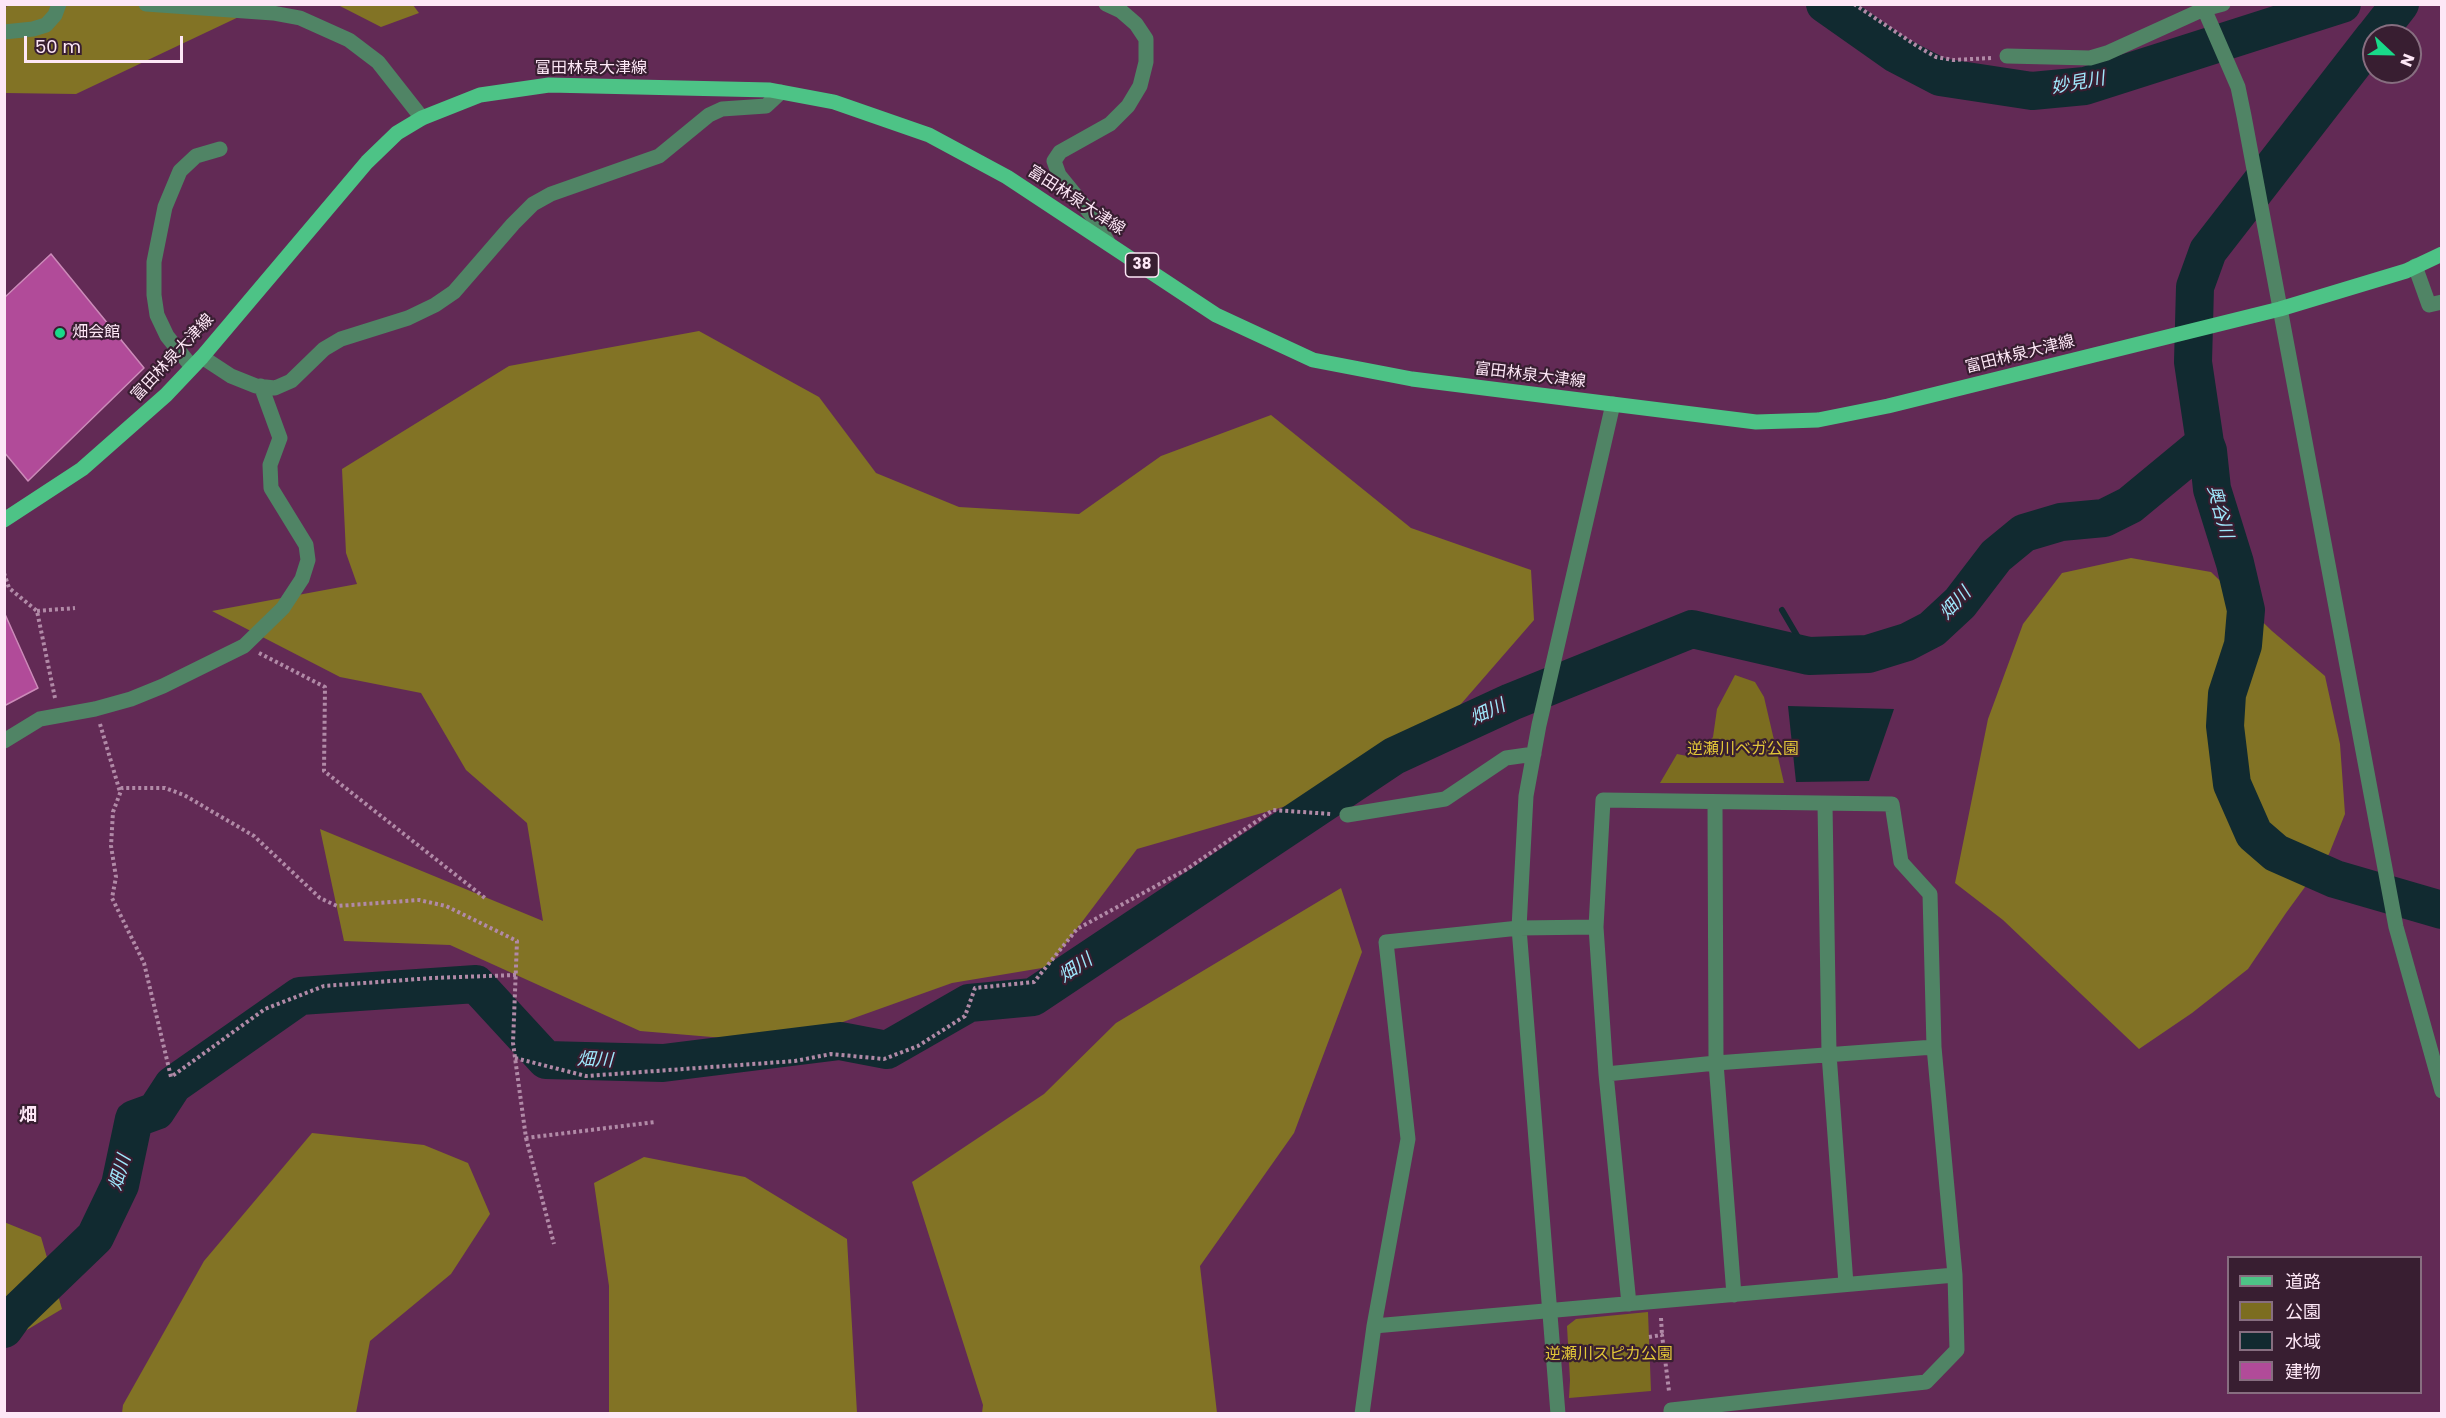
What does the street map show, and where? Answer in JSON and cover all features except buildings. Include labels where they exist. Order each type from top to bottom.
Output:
[{"type":"main road","name":"富田林泉大津線","points":[[4,520],[82,469],[166,395],[197,362],[367,162],[398,133],[422,118],[480,95],[549,84],[770,90],[834,102],[929,135],[1007,177],[1216,315],[1313,360],[1412,379],[1756,422],[1818,420],[1888,406],[2280,309],[2415,266],[2442,254]]},
{"type":"street","points":[[4,32],[33,29],[46,25],[55,15],[59,4]]},
{"type":"street","points":[[146,4],[273,13],[300,18],[349,40],[378,62],[422,118]]},
{"type":"street","points":[[1106,4],[1121,11],[1136,24],[1146,39],[1146,62],[1140,86],[1128,106],[1110,124],[1060,152],[1054,161],[1059,175],[1094,218],[1109,244]]},
{"type":"street","points":[[2007,56],[2090,58],[2107,53],[2203,7],[2223,4]]},
{"type":"street","points":[[2203,7],[2238,87],[2396,927],[2442,1091]]},
{"type":"street","points":[[219,149],[196,156],[180,171],[165,207],[154,262],[154,295],[157,315],[167,336],[197,362],[261,386],[275,388],[291,381],[324,349],[341,339],[408,318],[435,305],[454,292],[533,204],[551,194],[659,156],[709,115],[722,109],[766,106],[781,92]]},
{"type":"street","points":[[2415,266],[2429,305],[2442,302]]},
{"type":"street","points":[[4,741],[40,719],[95,709],[131,699],[163,686],[244,646],[283,608],[302,579],[308,560],[306,545],[271,488],[270,465],[280,438],[261,386]]},
{"type":"street","points":[[1558,1413],[1519,928],[1526,796],[1539,725],[1613,404]]},
{"type":"street","points":[[1347,815],[1445,799],[1506,758],[1534,754]]},
{"type":"street","points":[[1629,1304],[1606,1074],[1596,927],[1603,800],[1892,804],[1901,862],[1930,894],[1934,1047],[1955,1275],[1957,1350],[1926,1382],[1671,1410],[1671,1413]]},
{"type":"street","points":[[1716,803],[1716,1063],[1734,1295]]},
{"type":"street","points":[[1825,804],[1829,1054],[1846,1284]]},
{"type":"street","points":[[1362,1413],[1374,1326],[1408,1139],[1386,942],[1519,928],[1596,927]]},
{"type":"street","points":[[1606,1074],[1716,1063],[1934,1047]]},
{"type":"street","points":[[1374,1326],[1955,1275]]},
{"type":"path","points":[[1854,4],[1936,57],[1953,60],[2007,56]]},
{"type":"path","points":[[4,573],[9,588],[37,612],[58,716]]},
{"type":"path","points":[[37,612],[75,608]]},
{"type":"path","points":[[244,646],[325,687],[324,771],[485,898]]},
{"type":"path","points":[[95,709],[120,792]]},
{"type":"path","points":[[516,975],[324,986],[265,1009],[171,1077],[144,963],[112,898],[116,877],[111,846],[112,823],[120,792],[122,788],[165,788],[184,795],[255,836],[320,898],[337,906],[419,900],[446,906],[517,941],[513,1043],[526,1138],[554,1244]]},
{"type":"path","points":[[515,1058],[586,1076],[795,1061],[831,1054],[884,1059],[918,1046],[965,1016],[975,988],[1034,982],[1077,929],[1187,869],[1273,810],[1347,815]]},
{"type":"path","points":[[526,1138],[655,1122]]},
{"type":"path","points":[[1661,1314],[1669,1391]]},
{"type":"path","points":[[1649,1337],[1662,1335]]},
{"type":"green space","name":"逆瀬川ベガ公園","points":[[1735,675],[1755,682],[1764,697],[1784,783],[1660,783],[1677,754],[1697,758],[1713,737],[1717,709]]},
{"type":"green space","name":"逆瀬川スピカ公園","points":[[1648,1312],[1651,1391],[1569,1398],[1567,1326],[1576,1319]]},
{"type":"shaded area","points":[[11,4],[264,5],[76,94],[5,93],[4,8]]},
{"type":"shaded area","points":[[338,5],[413,5],[419,13],[381,27]]},
{"type":"shaded area","points":[[699,331],[819,397],[876,473],[959,507],[1079,514],[1161,456],[1271,415],[1411,528],[1531,570],[1534,620],[1401,773],[1137,849],[1048,967],[952,983],[784,1043],[640,1031],[450,945],[344,941],[320,829],[543,921],[527,823],[466,770],[421,693],[340,677],[212,611],[357,584],[346,553],[342,469],[509,366]]},
{"type":"shaded area","points":[[2131,558],[2211,572],[2272,631],[2325,676],[2340,744],[2345,814],[2329,854],[2248,969],[2192,1013],[2139,1049],[2003,920],[1955,883],[1988,719],[2023,624],[2062,573]]},
{"type":"shaded area","points":[[1341,888],[1362,952],[1294,1133],[1200,1266],[1217,1413],[982,1413],[983,1405],[912,1182],[1044,1094],[1116,1023]]},
{"type":"shaded area","points":[[312,1133],[424,1145],[468,1163],[490,1214],[451,1274],[370,1341],[356,1413],[122,1413],[123,1405],[204,1261]]},
{"type":"shaded area","points":[[644,1157],[745,1177],[847,1239],[857,1413],[609,1413],[609,1286],[594,1183]]},
{"type":"shaded area","points":[[4,1222],[41,1237],[62,1309],[5,1343]]},
{"type":"water","points":[[1788,706],[1894,709],[1869,781],[1796,782]]},
{"type":"waterway","name":"妙見川","points":[[1825,4],[1896,54],[1940,77],[2032,91],[2085,86],[2342,4]]},
{"type":"waterway","name":"奥谷川","points":[[2384,24],[2400,4]]},
{"type":"waterway","name":"奥谷川","points":[[2362,52],[2208,251],[2195,287],[2193,362],[2212,489],[2235,563],[2246,610],[2243,645],[2227,694],[2225,726],[2232,784],[2254,834],[2276,853],[2335,879],[2442,910]]},
{"type":"waterway","name":"畑川","points":[[4,1329],[14,1315],[95,1237],[120,1185],[134,1119],[156,1111],[173,1085],[300,996],[476,984],[546,1060],[663,1063],[840,1041],[887,1050],[969,1003],[1033,997],[1394,756],[1511,702],[1692,629],[1809,656],[1868,654],[1907,642],[1932,629],[1960,603],[1996,556],[2024,533],[2061,522],[2104,518],[2130,505],[2205,443]]},
{"type":"waterway","points":[[1782,610],[1809,656]]},
{"type":"place","name":"畑会館","points":[[60,333]]},
{"type":"district","name":"畑","points":[[28,1116]]}]
